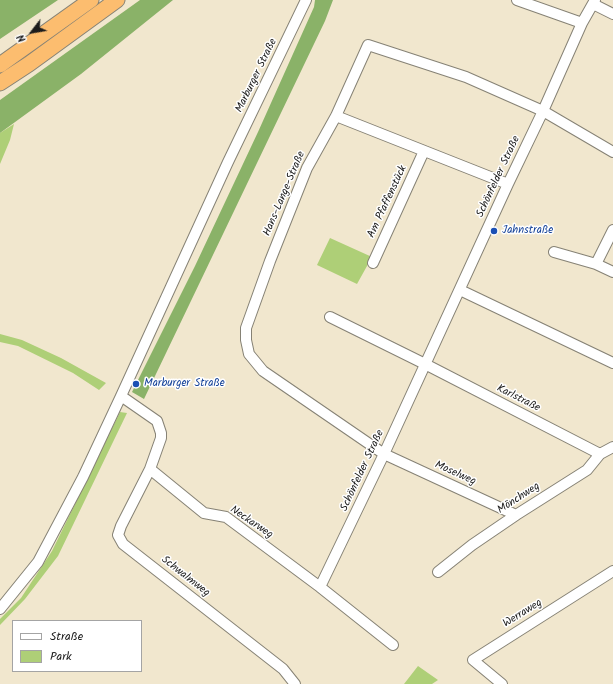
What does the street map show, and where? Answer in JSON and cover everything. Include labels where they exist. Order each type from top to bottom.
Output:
[{"type":"highway","points":[[0,65],[91,0]]},
{"type":"highway","points":[[0,83],[29,64],[117,0]]},
{"type":"street","name":"Marburger Straße","points":[[0,609],[38,562],[79,483],[121,396],[228,162],[306,0]]},
{"type":"street","points":[[517,0],[582,23]]},
{"type":"street","points":[[594,2],[613,14]]},
{"type":"street","name":"Schönfelder Straße","points":[[320,587],[384,454],[543,111],[582,23],[594,2]]},
{"type":"street","name":"Hans-Lange-Straße","points":[[384,454],[263,371],[249,354],[246,340],[246,328],[270,261],[307,168],[336,116],[368,45],[466,77],[543,111]]},
{"type":"street","points":[[543,111],[613,152]]},
{"type":"street","points":[[336,116],[508,184]]},
{"type":"street","name":"Am Pfaffenstück","points":[[373,263],[424,151]]},
{"type":"street","points":[[596,264],[613,230]]},
{"type":"street","points":[[554,252],[596,264],[613,272]]},
{"type":"street","points":[[460,290],[613,362]]},
{"type":"street","points":[[330,317],[425,364]]},
{"type":"street","name":"Karlstraße","points":[[425,364],[600,454]]},
{"type":"street","points":[[121,396],[157,421],[162,438],[150,468]]},
{"type":"street","name":"Mönchweg","points":[[438,572],[472,545],[587,470],[600,454],[613,447]]},
{"type":"street","name":"Moselweg","points":[[384,454],[516,515]]},
{"type":"street","name":"Neckarweg","points":[[150,468],[204,513],[226,517],[320,587],[393,645]]},
{"type":"street","name":"Schwalmweg","points":[[150,468],[121,526],[118,535],[123,544],[284,669],[296,684]]},
{"type":"street","name":"Werraweg","points":[[498,683],[473,660],[613,571]]},
{"type":"green space","points":[[0,0],[58,0],[0,39]]},
{"type":"green space","points":[[140,0],[173,0],[81,74],[0,133],[0,100]]},
{"type":"green space","points":[[315,0],[333,0],[325,21],[144,399],[132,392],[195,266],[258,132],[314,7]]},
{"type":"green space","points":[[14,124],[10,140],[0,164],[0,133]]},
{"type":"green space","points":[[330,238],[372,257],[357,284],[317,265]]},
{"type":"green space","points":[[0,334],[22,340],[61,358],[106,383],[99,390],[73,373],[18,346],[0,342]]},
{"type":"green space","points":[[120,412],[127,413],[58,556],[25,599],[0,625],[0,619],[21,598],[52,551]]},
{"type":"green space","points":[[418,666],[438,680],[432,684],[404,684]]},
{"type":"place","name":"Jahnstraße","points":[[494,231]]},
{"type":"place","name":"Marburger Straße","points":[[136,384]]}]
